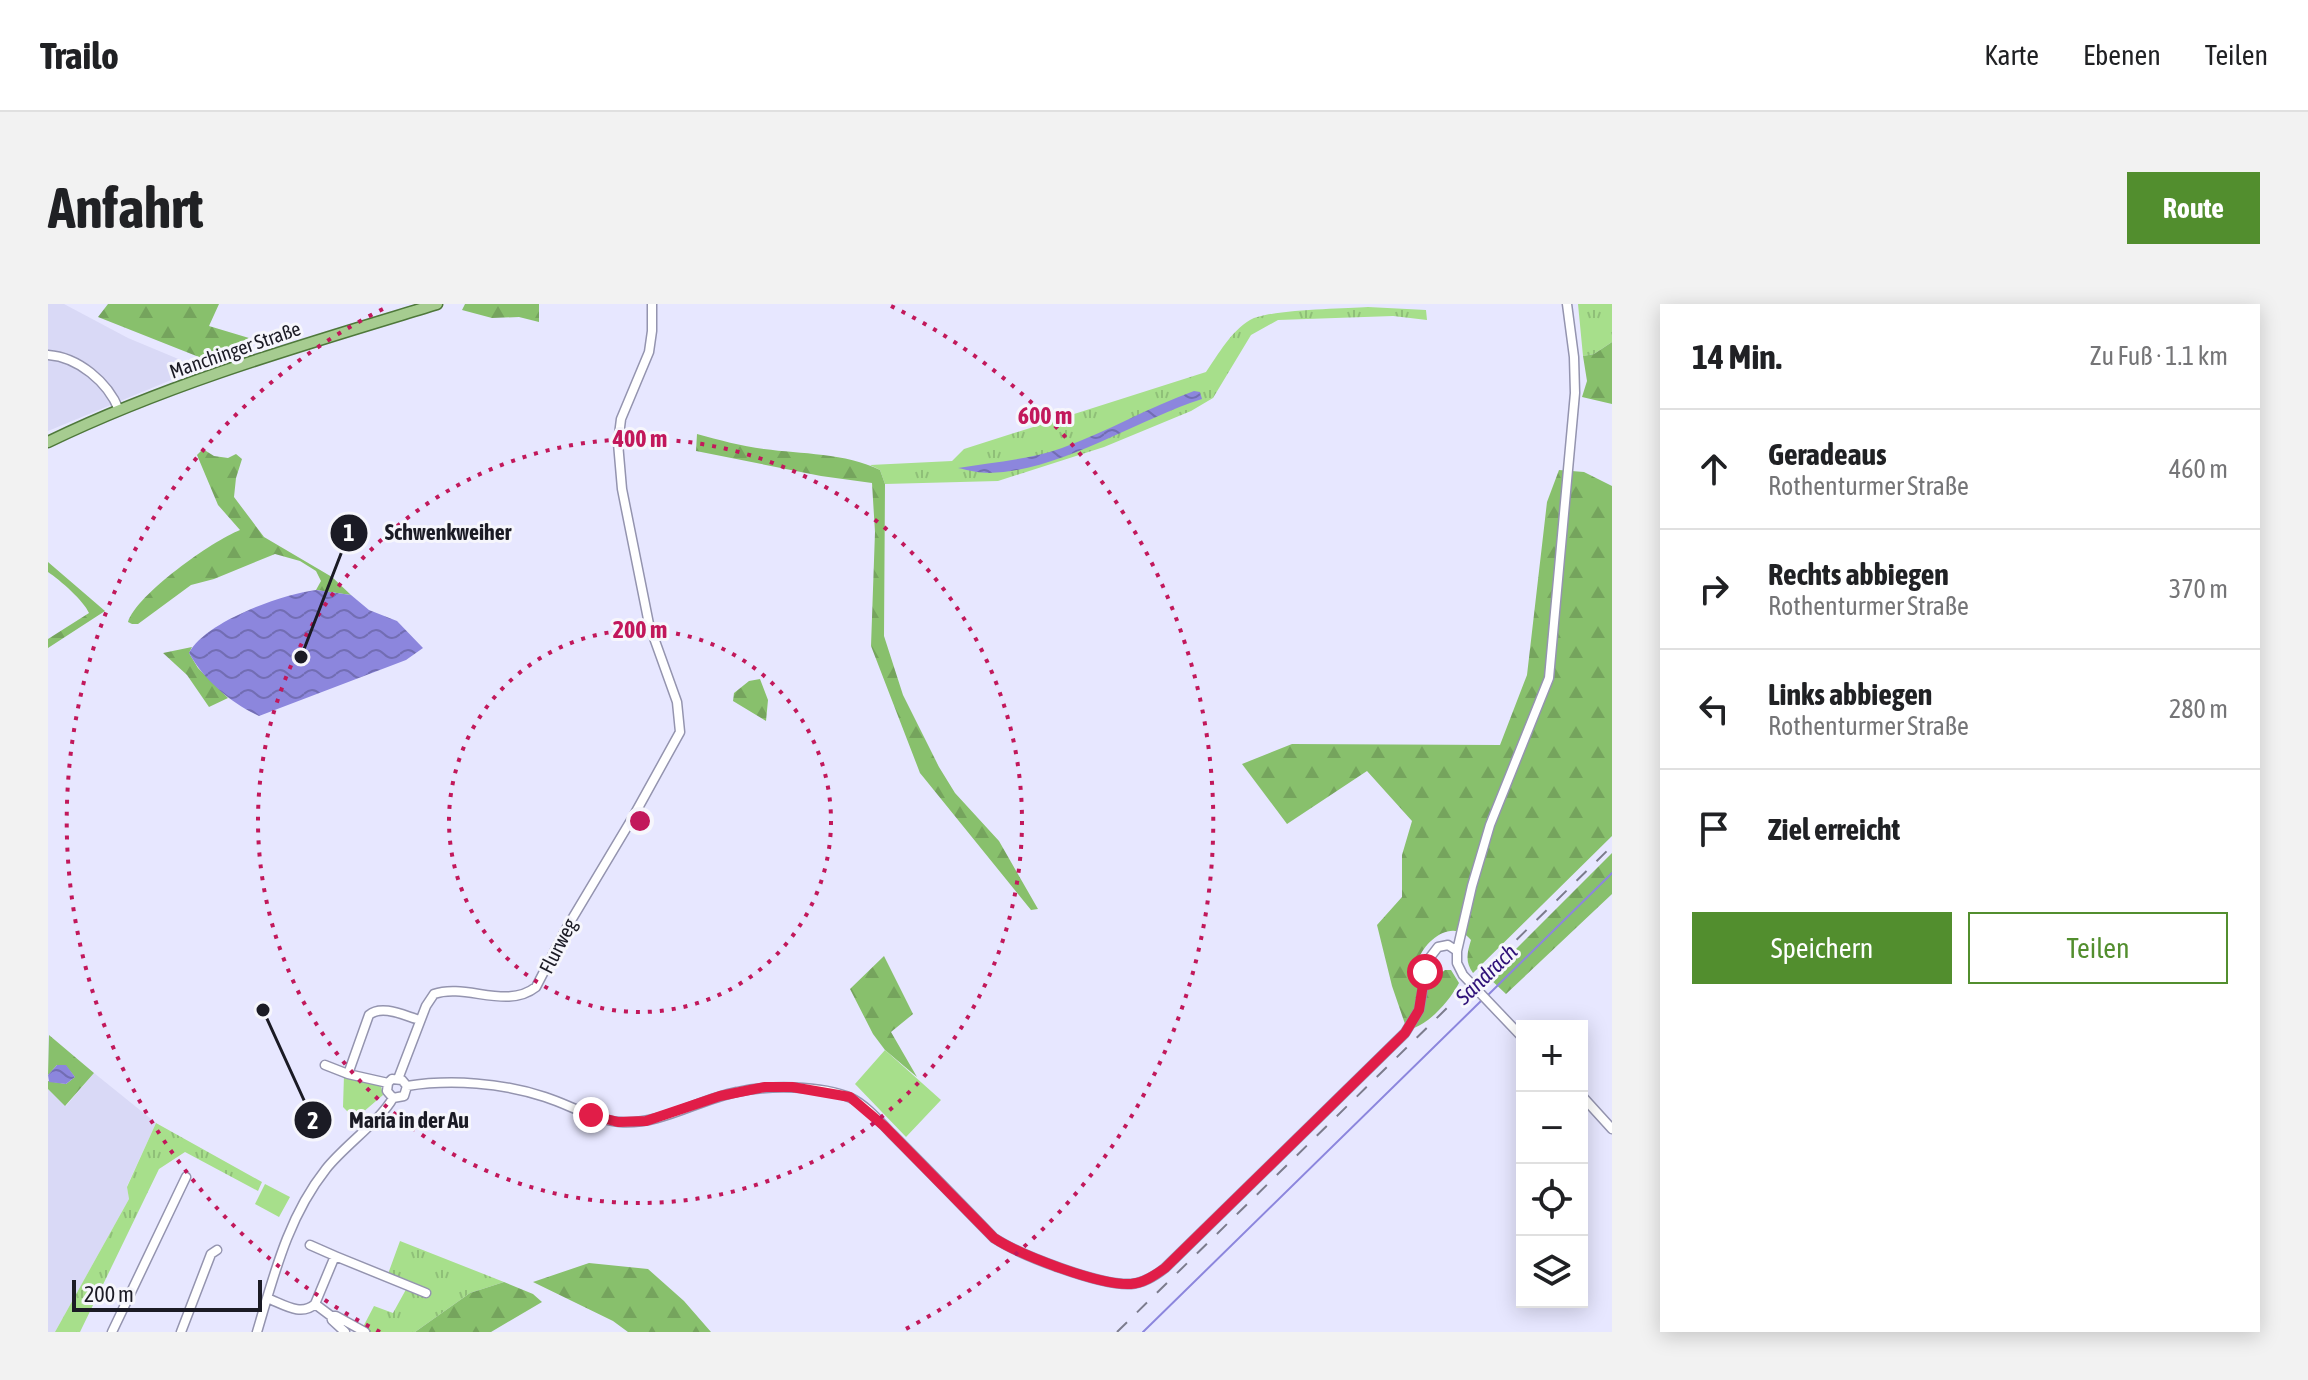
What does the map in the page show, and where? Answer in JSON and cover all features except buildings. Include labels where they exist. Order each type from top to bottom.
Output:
[{"type":"main road","name":"Manchinger Straße","points":[[48,442],[119,410],[232,367],[437,304]]},
{"type":"street","name":"Flurweg","points":[[398,1079],[429,999],[440,992],[515,996],[535,987],[680,732],[677,702],[646,612],[622,489],[618,443],[621,419],[649,352],[652,304]]},
{"type":"street","points":[[1516,1031],[1475,990],[1457,963],[1457,951],[1490,825],[1549,678],[1575,393],[1567,304]]},
{"type":"street","points":[[48,355],[76,362],[106,389],[119,410]]},
{"type":"street","points":[[325,1065],[388,1083],[398,1079],[407,1086],[439,1082],[519,1090],[600,1118],[624,1122],[646,1121],[720,1096],[765,1087],[792,1087],[850,1097],[884,1126],[994,1238],[1029,1257],[1100,1279],[1132,1284],[1151,1278],[1165,1268],[1405,1033],[1419,1010],[1428,960],[1438,947],[1448,945],[1457,951]]},
{"type":"street","points":[[348,1074],[373,1012],[383,1010],[420,1020]]},
{"type":"street","points":[[388,1083],[387,1091],[393,1098]]},
{"type":"street","points":[[257,1332],[289,1230],[313,1187],[340,1152],[385,1110],[393,1098],[404,1096],[407,1086]]},
{"type":"street","points":[[1588,1103],[1612,1129]]},
{"type":"street","points":[[112,1332],[186,1177]]},
{"type":"street","points":[[310,1245],[426,1293]]},
{"type":"street","points":[[181,1332],[211,1254],[217,1250]]},
{"type":"street","points":[[267,1298],[303,1311],[315,1304],[335,1256]]},
{"type":"street","points":[[315,1304],[331,1316],[365,1332]]},
{"type":"street","points":[[331,1316],[345,1332]]},
{"type":"shaded area","points":[[48,304],[64,304],[128,338],[200,368],[48,431]]},
{"type":"shaded area","points":[[94,1073],[156,1123],[127,1186],[129,1199],[55,1332],[48,1332],[48,1089],[66,1106]]},
{"type":"green space","points":[[108,304],[219,304],[209,326],[249,338],[204,359],[98,317]]},
{"type":"green space","points":[[465,304],[539,304],[539,322],[519,317],[492,318],[462,310]]},
{"type":"green space","points":[[1578,304],[1612,304],[1612,342],[1594,354],[1583,356]]},
{"type":"green space","points":[[1368,307],[1426,310],[1427,320],[1393,316],[1278,320],[1251,335],[1213,398],[1191,411],[1104,447],[998,481],[885,484],[880,470],[870,465],[952,461],[964,449],[1206,372],[1237,330],[1260,316]]},
{"type":"green space","points":[[1612,342],[1612,404],[1582,397],[1587,381],[1583,356],[1594,354]]},
{"type":"green space","points":[[697,434],[755,448],[838,457],[880,470],[885,484],[884,636],[903,695],[955,793],[999,841],[1038,909],[1031,910],[920,773],[871,646],[875,532],[872,483],[696,451]]},
{"type":"green space","points":[[201,451],[228,458],[236,454],[242,459],[234,497],[264,537],[332,577],[351,595],[316,590],[321,581],[316,571],[300,561],[275,554],[191,585],[138,624],[128,622],[134,610],[160,583],[212,545],[240,530],[218,505],[197,455]]},
{"type":"green space","points":[[1559,470],[1584,472],[1612,486],[1612,836],[1473,973],[1468,957],[1471,940],[1464,934],[1448,931],[1427,945],[1418,960],[1423,972],[1431,977],[1451,970],[1459,983],[1440,1009],[1414,1028],[1405,1024],[1377,925],[1402,897],[1402,855],[1412,821],[1367,771],[1287,824],[1242,764],[1292,744],[1500,745],[1527,675],[1547,502]]},
{"type":"green space","points":[[48,562],[105,611],[48,648],[48,639],[89,613],[65,585],[48,572]]},
{"type":"green space","points":[[192,647],[189,653],[198,668],[228,698],[209,707],[187,675],[163,653]]},
{"type":"green space","points":[[760,679],[768,700],[766,721],[733,701],[734,693],[749,681]]},
{"type":"green space","points":[[1612,853],[1612,894],[1506,994],[1488,977]]},
{"type":"green space","points":[[884,956],[913,1014],[891,1032],[917,1077],[885,1050],[873,1034],[850,989]]},
{"type":"green space","points":[[49,1035],[94,1073],[65,1106],[48,1089],[48,1081],[66,1084],[75,1077],[65,1065],[57,1065],[48,1075]]},
{"type":"green space","points":[[885,1050],[941,1100],[906,1137],[855,1084]]},
{"type":"green space","points":[[344,1075],[381,1086],[383,1095],[355,1119],[343,1107]]},
{"type":"green space","points":[[156,1123],[262,1182],[258,1191],[185,1152],[159,1169],[80,1332],[55,1332],[129,1199],[127,1187]]},
{"type":"green space","points":[[265,1184],[290,1197],[279,1217],[255,1204]]},
{"type":"green space","points":[[400,1241],[504,1282],[470,1293],[415,1332],[370,1332],[363,1327],[374,1306],[393,1313],[409,1284],[388,1274]]},
{"type":"green space","points":[[589,1263],[648,1269],[684,1301],[711,1332],[628,1332],[613,1321],[533,1282]]},
{"type":"green space","points":[[504,1282],[533,1294],[542,1302],[491,1332],[415,1332],[470,1293]]},
{"type":"water","points":[[1194,391],[1200,392],[1202,399],[1043,464],[989,473],[958,468],[1023,458],[1062,448]]},
{"type":"water","points":[[316,590],[351,595],[369,610],[397,621],[423,648],[406,660],[259,716],[219,690],[189,653],[198,642],[227,620],[284,597]]},
{"type":"water","points":[[57,1065],[66,1065],[75,1077],[66,1084],[49,1082],[48,1075]]},
{"type":"waterway","name":"Sandrach","points":[[1487,996],[1612,873]]},
{"type":"waterway","name":"Sandrach","points":[[1143,1332],[1482,1000]]},
{"type":"railway","points":[[1117,1332],[1612,846]]},
{"type":"place","name":"Schwenkweiher","points":[[301,657]]},
{"type":"place","name":"Maria in der Au","points":[[263,1010]]},
{"type":"route","points":[[591,1115],[618,1122],[646,1121],[720,1096],[765,1087],[792,1087],[850,1097],[884,1126],[994,1238],[1029,1257],[1100,1279],[1132,1284],[1151,1278],[1165,1268],[1405,1033],[1419,1010],[1425,972]]}]
